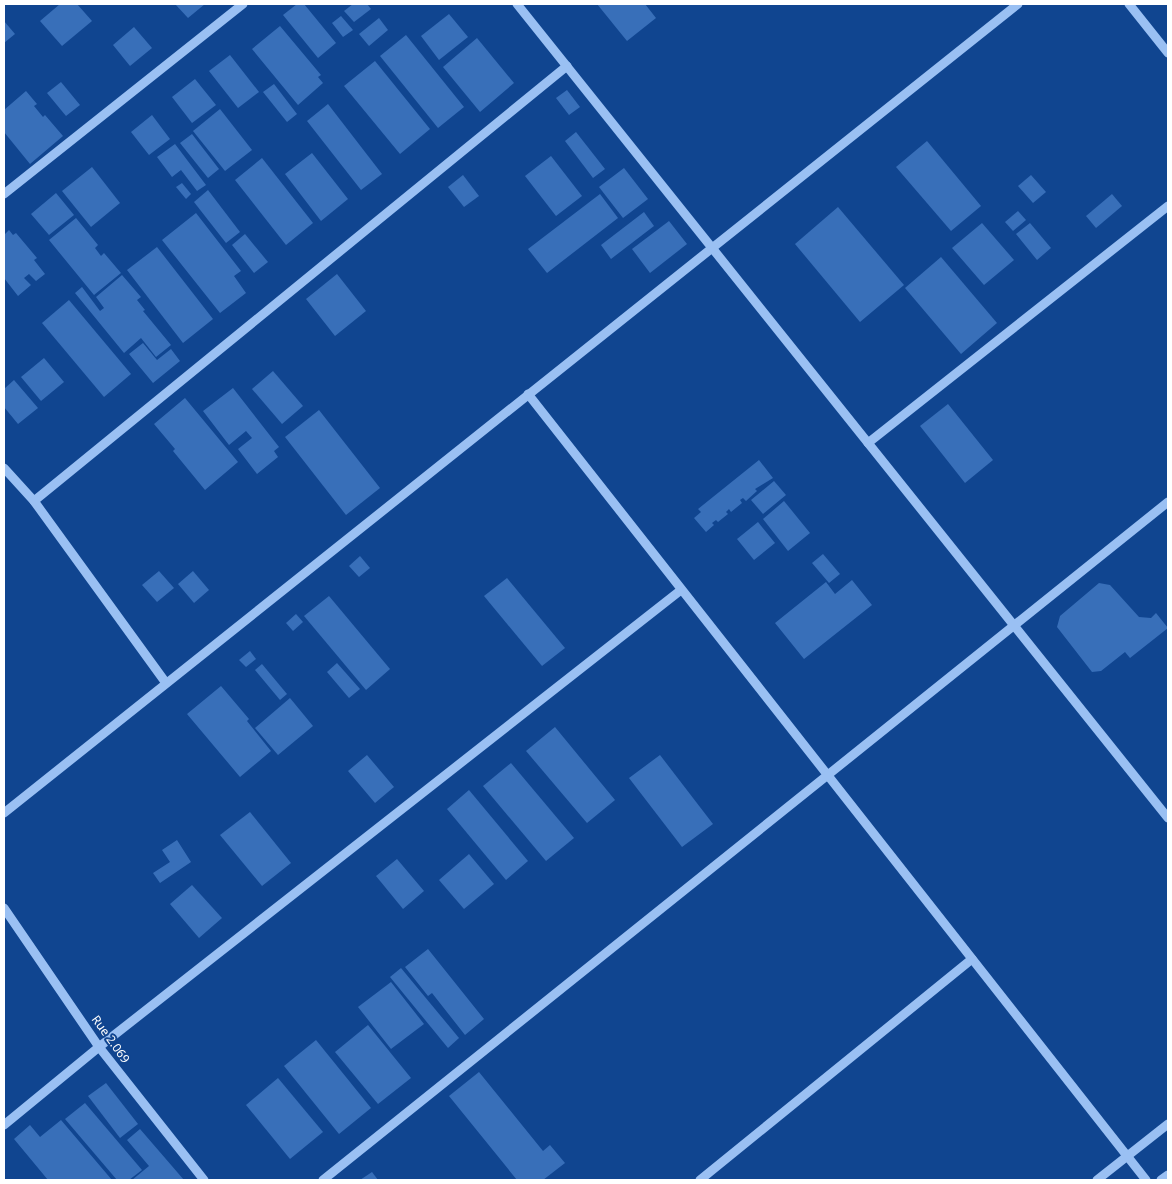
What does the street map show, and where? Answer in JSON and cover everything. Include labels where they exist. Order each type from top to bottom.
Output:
[{"type":"street","points":[[4,194],[243,4]]},
{"type":"street","points":[[517,4],[1168,818]]},
{"type":"street","points":[[4,813],[1018,4]]},
{"type":"street","points":[[1129,4],[1168,53]]},
{"type":"street","points":[[34,501],[567,66]]},
{"type":"street","points":[[868,443],[1168,206]]},
{"type":"street","points":[[528,394],[1146,1180]]},
{"type":"street","points":[[4,468],[34,501],[166,683]]},
{"type":"street","points":[[323,1180],[1168,502]]},
{"type":"street","points":[[4,1125],[99,1047],[681,590]]},
{"type":"street","name":"Rue 2.069","points":[[4,908],[99,1047],[204,1180]]},
{"type":"street","points":[[700,1180],[972,959]]},
{"type":"street","points":[[1097,1180],[1168,1124]]},
{"type":"street","points":[[1161,1180],[1168,1175]]},
{"type":"building","points":[[60,4],[77,4],[92,21],[62,46],[40,21]]},
{"type":"building","points":[[175,4],[205,4],[188,18]]},
{"type":"building","points":[[297,4],[304,4],[336,43],[318,58],[283,15]]},
{"type":"building","points":[[353,4],[367,4],[371,9],[354,22],[344,11]]},
{"type":"building","points":[[597,4],[645,4],[656,18],[627,41]]},
{"type":"building","points":[[449,14],[468,37],[439,60],[421,36]]},
{"type":"building","points":[[341,16],[353,30],[343,37],[332,23]]},
{"type":"building","points":[[379,18],[388,30],[369,46],[359,34]]},
{"type":"building","points":[[4,21],[15,34],[4,43]]},
{"type":"building","points":[[280,26],[321,75],[318,77],[323,83],[298,105],[252,49]]},
{"type":"building","points":[[134,27],[152,48],[130,66],[113,45]]},
{"type":"building","points":[[406,35],[464,107],[438,128],[380,56]]},
{"type":"building","points":[[477,38],[514,83],[480,112],[443,67]]},
{"type":"building","points":[[230,55],[259,92],[238,108],[209,71]]},
{"type":"building","points":[[375,61],[430,129],[400,154],[344,86]]},
{"type":"building","points":[[195,79],[216,105],[192,123],[172,97]]},
{"type":"building","points":[[61,82],[80,105],[66,116],[47,93]]},
{"type":"building","points":[[274,84],[297,114],[287,122],[263,92]]},
{"type":"building","points":[[567,90],[580,107],[569,115],[556,98]]},
{"type":"building","points":[[26,91],[37,104],[34,106],[43,117],[45,115],[63,136],[30,164],[4,132],[4,110]]},
{"type":"building","points":[[328,104],[382,174],[361,190],[307,121]]},
{"type":"building","points":[[220,109],[252,150],[225,171],[193,131]]},
{"type":"building","points":[[152,115],[170,139],[149,155],[131,132]]},
{"type":"building","points":[[576,132],[605,169],[593,178],[565,141]]},
{"type":"building","points":[[192,134],[219,169],[208,178],[180,143]]},
{"type":"building","points":[[927,141],[981,206],[951,231],[896,167]]},
{"type":"building","points":[[175,144],[206,185],[197,191],[181,170],[172,177],[157,157]]},
{"type":"building","points":[[312,153],[348,199],[321,221],[285,174]]},
{"type":"building","points":[[551,156],[582,196],[556,216],[525,176]]},
{"type":"building","points":[[262,158],[313,223],[286,245],[235,180]]},
{"type":"building","points":[[92,167],[120,203],[91,227],[62,191]]},
{"type":"building","points":[[624,168],[648,199],[623,218],[599,187]]},
{"type":"building","points":[[463,175],[479,196],[464,207],[448,187]]},
{"type":"building","points":[[1031,175],[1046,192],[1033,203],[1018,186]]},
{"type":"building","points":[[182,183],[191,194],[186,199],[176,187]]},
{"type":"building","points":[[208,190],[240,232],[226,243],[194,202]]},
{"type":"building","points":[[56,193],[74,215],[49,235],[31,214]]},
{"type":"building","points":[[600,194],[618,218],[547,273],[528,249]]},
{"type":"building","points":[[1112,194],[1122,206],[1096,228],[1086,216]]},
{"type":"building","points":[[838,207],[904,285],[860,322],[795,244]]},
{"type":"building","points":[[1018,211],[1026,220],[1013,231],[1005,222]]},
{"type":"building","points":[[644,212],[654,226],[611,259],[601,245]]},
{"type":"building","points":[[196,213],[241,271],[234,276],[246,293],[220,313],[162,240]]},
{"type":"building","points":[[76,218],[98,245],[95,248],[101,256],[104,253],[121,273],[94,295],[49,240]]},
{"type":"building","points":[[669,221],[687,244],[650,273],[632,249]]},
{"type":"building","points":[[982,223],[1014,260],[984,285],[952,248]]},
{"type":"building","points":[[1030,223],[1051,248],[1037,260],[1016,234]]},
{"type":"building","points":[[9,230],[13,235],[16,233],[37,258],[34,260],[45,274],[36,281],[29,274],[24,278],[31,285],[18,296],[4,278],[4,235]]},
{"type":"building","points":[[245,234],[268,262],[254,273],[232,245]]},
{"type":"building","points":[[157,247],[213,319],[183,343],[127,270]]},
{"type":"building","points":[[941,257],[997,323],[961,354],[905,288]]},
{"type":"building","points":[[337,274],[366,311],[335,336],[306,299]]},
{"type":"building","points":[[122,275],[141,297],[137,300],[145,310],[143,311],[171,345],[156,357],[141,338],[124,353],[75,293],[82,287],[100,311],[104,308],[96,297]]},
{"type":"building","points":[[69,300],[131,374],[104,397],[42,323]]},
{"type":"building","points":[[143,343],[157,360],[171,349],[180,361],[153,383],[129,354]]},
{"type":"building","points":[[44,358],[64,382],[41,401],[21,377]]},
{"type":"building","points":[[273,371],[303,406],[282,424],[252,389]]},
{"type":"building","points":[[14,380],[38,408],[18,424],[4,407],[4,389]]},
{"type":"building","points":[[233,388],[279,447],[274,451],[278,457],[257,474],[238,449],[252,438],[246,431],[229,445],[203,411]]},
{"type":"building","points":[[185,398],[238,462],[205,490],[154,424]]},
{"type":"building","points":[[948,404],[993,460],[965,483],[920,426]]},
{"type":"building","points":[[319,410],[380,488],[346,515],[285,437]]},
{"type":"building","points":[[759,460],[773,478],[755,489],[757,491],[746,501],[743,498],[740,500],[742,503],[731,512],[729,509],[726,512],[728,514],[718,522],[716,520],[712,523],[714,525],[706,532],[694,518],[701,512],[698,509]]},
{"type":"building","points":[[774,481],[786,495],[763,514],[751,500]]},
{"type":"building","points":[[784,501],[810,533],[788,551],[763,519]]},
{"type":"building","points":[[758,522],[775,543],[754,560],[737,539]]},
{"type":"building","points":[[823,554],[840,574],[829,583],[812,563]]},
{"type":"building","points":[[360,556],[370,568],[359,577],[349,566]]},
{"type":"building","points":[[159,571],[174,588],[157,602],[142,585]]},
{"type":"building","points":[[193,571],[209,590],[194,603],[178,584]]},
{"type":"building","points":[[507,578],[565,648],[542,666],[484,596]]},
{"type":"building","points":[[852,580],[872,605],[804,659],[775,623],[826,582],[835,594]]},
{"type":"building","points":[[1099,583],[1110,585],[1139,617],[1151,618],[1156,613],[1168,628],[1130,658],[1125,652],[1101,671],[1092,672],[1057,627],[1060,616]]},
{"type":"building","points":[[329,596],[390,669],[366,690],[304,616]]},
{"type":"building","points":[[296,614],[303,622],[293,631],[286,623]]},
{"type":"building","points":[[250,651],[256,659],[246,667],[239,660]]},
{"type":"building","points":[[337,663],[360,689],[349,698],[327,672]]},
{"type":"building","points":[[262,664],[287,694],[280,700],[255,670]]},
{"type":"building","points":[[221,686],[249,719],[247,721],[271,751],[240,777],[187,714]]},
{"type":"building","points":[[290,698],[313,726],[278,755],[255,728]]},
{"type":"building","points":[[555,727],[615,800],[587,823],[526,751]]},
{"type":"building","points":[[367,755],[394,787],[375,803],[348,771]]},
{"type":"building","points":[[660,755],[713,824],[682,847],[629,778]]},
{"type":"building","points":[[511,763],[574,838],[546,861],[483,786]]},
{"type":"building","points":[[469,790],[528,861],[506,880],[447,809]]},
{"type":"building","points":[[250,812],[291,863],[262,886],[220,835]]},
{"type":"building","points":[[177,840],[191,862],[160,883],[153,873],[170,862],[162,850]]},
{"type":"building","points":[[469,854],[494,884],[464,909],[439,880]]},
{"type":"building","points":[[397,859],[424,891],[403,909],[376,876]]},
{"type":"building","points":[[192,885],[222,918],[199,938],[170,904]]},
{"type":"building","points":[[428,949],[484,1019],[465,1035],[432,993],[428,996],[405,967]]},
{"type":"building","points":[[401,968],[459,1038],[448,1048],[390,977]]},
{"type":"building","points":[[391,982],[424,1024],[391,1049],[358,1007]]},
{"type":"building","points":[[368,1025],[411,1078],[378,1104],[335,1052]]},
{"type":"building","points":[[316,1040],[371,1108],[339,1134],[284,1066]]},
{"type":"building","points":[[479,1072],[543,1151],[550,1145],[565,1163],[543,1180],[517,1180],[449,1096]]},
{"type":"building","points":[[278,1078],[323,1132],[290,1159],[246,1105]]},
{"type":"building","points":[[106,1083],[138,1124],[120,1138],[88,1096]]},
{"type":"building","points":[[85,1103],[142,1170],[129,1180],[117,1180],[65,1119]]},
{"type":"building","points":[[61,1120],[112,1180],[48,1180],[14,1139],[30,1125],[40,1137]]},
{"type":"building","points":[[140,1129],[184,1180],[132,1180],[149,1166],[127,1140]]},
{"type":"building","points":[[372,1172],[378,1180],[360,1180]]}]
